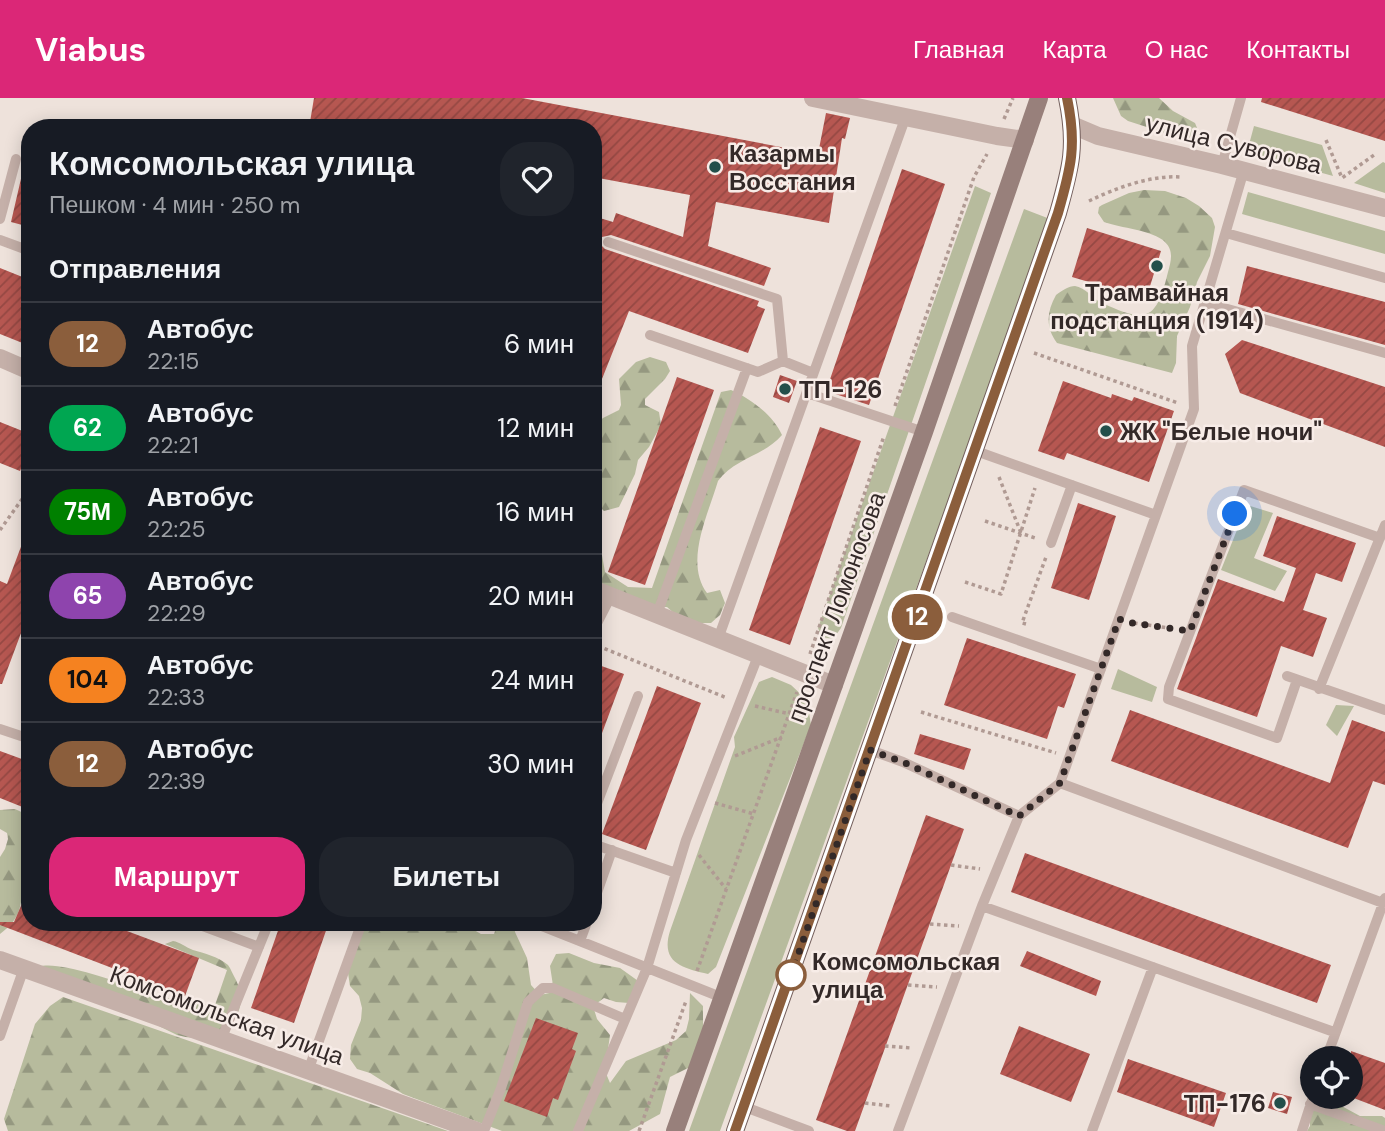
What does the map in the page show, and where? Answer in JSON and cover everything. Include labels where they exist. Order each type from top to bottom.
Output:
[{"type":"main road","name":"проспект Ломоносова","points":[[675,1131],[1040,98]]},
{"type":"main road","points":[[735,1131],[976,451],[1066,186],[1074,150],[1067,98]]},
{"type":"street","points":[[813,98],[1025,140]]},
{"type":"street","name":"улица Суворова","points":[[1072,125],[1098,136],[1244,170],[1385,208]]},
{"type":"street","points":[[0,358],[21,367]]},
{"type":"street","points":[[602,592],[834,685]]},
{"type":"street","name":"Комсомольская улица","points":[[0,960],[477,1131]]},
{"type":"lane","points":[[1222,165],[1241,98]]},
{"type":"lane","points":[[718,639],[906,116]]},
{"type":"lane","points":[[0,219],[16,159]]},
{"type":"lane","points":[[898,1131],[982,906],[1019,816],[1060,783],[1070,757],[1194,409],[1192,346],[1244,170]]},
{"type":"lane","points":[[1226,233],[1385,278]]},
{"type":"lane","points":[[0,240],[21,248]]},
{"type":"lane","points":[[608,242],[777,299],[783,361]]},
{"type":"lane","points":[[1206,303],[1385,353]]},
{"type":"lane","points":[[650,335],[758,372],[783,361],[814,373]]},
{"type":"lane","points":[[657,614],[747,368]]},
{"type":"lane","points":[[807,393],[924,432]]},
{"type":"lane","points":[[976,451],[1156,515]]},
{"type":"lane","points":[[1051,543],[1072,485]]},
{"type":"lane","points":[[1380,538],[1244,491],[1168,687],[1168,699],[1277,737],[1292,678],[1385,710]]},
{"type":"lane","points":[[1319,689],[1385,525]]},
{"type":"lane","points":[[602,614],[611,596]]},
{"type":"lane","points":[[952,617],[1101,669]]},
{"type":"lane","points":[[578,1131],[647,968],[686,840],[758,656]]},
{"type":"lane","points":[[602,790],[638,696]]},
{"type":"lane","points":[[0,729],[21,736]]},
{"type":"lane","points":[[870,750],[903,762],[1019,816]]},
{"type":"lane","points":[[1060,783],[1384,901],[1330,1046]]},
{"type":"lane","points":[[602,847],[676,873]]},
{"type":"lane","points":[[602,878],[612,850]]},
{"type":"lane","points":[[982,906],[1334,1032]]},
{"type":"lane","points":[[216,931],[259,947]]},
{"type":"lane","points":[[221,1040],[265,931]]},
{"type":"lane","points":[[308,1071],[359,931]]},
{"type":"lane","points":[[555,931],[723,998]]},
{"type":"lane","points":[[580,941],[584,931]]},
{"type":"lane","points":[[1092,1131],[1153,967]]},
{"type":"lane","points":[[0,1036],[24,968]]},
{"type":"lane","points":[[484,1131],[527,1002],[543,988],[553,988],[625,1019]]},
{"type":"lane","points":[[745,1107],[809,1131]]},
{"type":"lane","points":[[1301,1131],[1309,1109]]},
{"type":"lane","points":[[1331,1109],[1385,1131]]},
{"type":"path","points":[[639,1131],[782,737],[974,177],[997,136],[1013,98]]},
{"type":"path","points":[[1326,140],[1342,178],[1374,155]]},
{"type":"path","points":[[1088,201],[1126,186],[1182,177]]},
{"type":"path","points":[[1034,353],[1194,409]]},
{"type":"path","points":[[1011,480],[999,477],[1021,533]]},
{"type":"path","points":[[965,582],[1001,593],[1035,488],[1023,484]]},
{"type":"path","points":[[0,530],[21,501]]},
{"type":"path","points":[[985,522],[1051,543],[1023,623],[1035,627]]},
{"type":"path","points":[[1119,619],[1190,631]]},
{"type":"path","points":[[602,649],[739,703],[790,714]]},
{"type":"path","points":[[921,712],[1070,757]]},
{"type":"path","points":[[715,764],[782,737]]},
{"type":"path","points":[[701,798],[754,814]]},
{"type":"path","points":[[686,840],[726,889]]},
{"type":"path","points":[[951,865],[997,871]]},
{"type":"path","points":[[930,924],[974,927]]},
{"type":"path","points":[[908,985],[952,988]]},
{"type":"path","points":[[886,1046],[929,1050]]},
{"type":"path","points":[[865,1103],[907,1107]]},
{"type":"green space","points":[[1113,98],[1159,98],[1173,111],[1195,123],[1200,135],[1184,139],[1128,121],[1121,116]]},
{"type":"green space","points":[[1254,126],[1322,145],[1333,176],[1247,152]]},
{"type":"green space","points":[[1383,162],[1385,193],[1354,183]]},
{"type":"green space","points":[[975,186],[991,193],[841,628],[833,639],[822,637],[818,628]]},
{"type":"green space","points":[[1144,190],[1165,191],[1186,198],[1212,218],[1215,227],[1210,256],[1197,282],[1190,307],[1177,336],[1176,363],[1172,373],[1057,343],[1049,325],[1049,313],[1056,295],[1073,286],[1079,287],[1102,303],[1129,314],[1147,314],[1159,301],[1170,264],[1171,253],[1168,245],[1160,238],[1145,232],[1104,222],[1098,213],[1102,205],[1129,193]]},
{"type":"green space","points":[[1248,192],[1385,231],[1385,254],[1242,214]]},
{"type":"green space","points":[[1024,209],[1050,219],[720,1131],[689,1131]]},
{"type":"green space","points":[[650,357],[666,362],[670,371],[645,399],[645,405],[659,412],[661,425],[638,460],[635,474],[619,507],[604,511],[602,419],[619,410],[619,379],[636,362]]},
{"type":"green space","points":[[731,390],[761,408],[782,435],[767,448],[733,467],[718,481],[700,538],[698,567],[700,581],[707,593],[720,590],[725,603],[720,615],[711,623],[685,623],[667,607],[654,607],[602,590],[602,555],[605,572],[628,587],[652,588],[721,392]]},
{"type":"green space","points":[[1247,505],[1273,513],[1254,558],[1287,571],[1275,591],[1221,570]]},
{"type":"green space","points":[[1118,669],[1157,687],[1152,702],[1111,689]]},
{"type":"green space","points":[[772,677],[791,685],[807,700],[811,725],[716,967],[708,974],[682,966],[671,957],[668,950],[670,931],[735,747],[734,737],[759,682]]},
{"type":"green space","points":[[1336,705],[1354,706],[1337,736],[1326,725]]},
{"type":"green space","points":[[15,809],[21,812],[21,902],[17,916],[0,934],[0,857],[8,839],[7,833],[0,829],[0,810]]},
{"type":"green space","points":[[358,931],[476,931],[481,934],[494,934],[495,931],[515,931],[527,958],[531,985],[540,995],[554,992],[550,966],[556,954],[569,953],[594,963],[620,968],[641,983],[629,1003],[604,998],[593,1006],[597,1019],[610,1035],[605,1071],[610,1083],[626,1061],[676,1040],[686,1031],[690,993],[703,1006],[703,1030],[692,1066],[670,1077],[660,1114],[629,1131],[502,1131],[403,1094],[370,1073],[357,1069],[350,1059],[351,1045],[361,1020],[362,1008],[359,996],[350,986],[348,973]]},
{"type":"green space","points":[[173,941],[224,962],[236,980],[240,1007],[227,1027],[216,1033],[204,1037],[177,1035],[39,967],[70,968],[130,987],[137,984],[134,980],[153,984],[151,992],[188,1005],[191,998],[214,1008],[227,970],[165,944]]},
{"type":"green space","points":[[63,997],[448,1131],[8,1131],[4,1119],[35,1024],[50,1006]]},
{"type":"green space","points":[[1314,1109],[1347,1109],[1360,1116],[1382,1116],[1385,1118],[1385,1131],[1307,1131]]},
{"type":"building","points":[[314,98],[522,98],[818,154],[826,113],[850,118],[845,139],[842,138],[829,223],[716,202],[708,246],[771,268],[764,286],[611,235],[602,237],[602,219],[613,222],[616,213],[683,237],[690,195],[602,179],[602,119],[310,119]]},
{"type":"building","points":[[1262,98],[1385,98],[1385,141],[1261,102]]},
{"type":"building","points":[[902,169],[945,184],[869,405],[826,391]]},
{"type":"building","points":[[21,179],[21,225],[11,222]]},
{"type":"building","points":[[1087,228],[1161,251],[1146,299],[1072,277]]},
{"type":"building","points":[[602,246],[759,301],[757,306],[765,309],[748,353],[629,311],[602,379]]},
{"type":"building","points":[[1247,266],[1385,302],[1385,345],[1238,304]]},
{"type":"building","points":[[0,268],[21,276],[21,342],[0,334]]},
{"type":"building","points":[[1242,340],[1385,387],[1385,447],[1240,393],[1225,354]]},
{"type":"building","name":"ТП-126","points":[[780,375],[797,381],[789,403],[773,397]]},
{"type":"building","points":[[677,377],[714,390],[645,585],[608,572]]},
{"type":"building","name":"ЖК \"Белые ночи\"","points":[[1063,381],[1111,398],[1112,394],[1132,401],[1134,397],[1174,411],[1149,482],[1067,453],[1064,460],[1038,451]]},
{"type":"building","points":[[0,422],[21,430],[21,469],[20,471],[0,463]]},
{"type":"building","points":[[820,427],[861,441],[790,645],[749,630]]},
{"type":"building","points":[[1078,503],[1116,516],[1089,600],[1051,588]]},
{"type":"building","points":[[1277,516],[1356,543],[1342,582],[1316,573],[1303,610],[1327,618],[1313,657],[1281,646],[1257,717],[1177,689],[1218,579],[1284,602],[1296,568],[1263,556]]},
{"type":"building","points":[[21,547],[21,633],[0,684],[0,581],[7,584]]},
{"type":"building","points":[[967,638],[1076,674],[1064,708],[1058,706],[1047,739],[944,705]]},
{"type":"building","points":[[602,666],[624,674],[602,733]]},
{"type":"building","points":[[657,686],[701,703],[646,850],[602,834]]},
{"type":"building","points":[[1130,710],[1330,783],[1352,720],[1385,732],[1385,785],[1373,781],[1348,848],[1111,761]]},
{"type":"building","points":[[920,734],[971,749],[964,770],[914,754]]},
{"type":"building","points":[[0,751],[21,759],[21,806],[0,798]]},
{"type":"building","points":[[926,815],[964,829],[855,1131],[847,1131],[816,1120]]},
{"type":"building","points":[[1025,853],[1331,965],[1317,1003],[1011,892]]},
{"type":"building","points":[[21,906],[21,931],[127,931],[199,958],[185,996],[0,925],[0,922],[14,922]]},
{"type":"building","points":[[278,931],[326,931],[294,1023],[251,1008]]},
{"type":"building","points":[[1027,951],[1101,981],[1096,996],[1020,966]]},
{"type":"building","points":[[536,1018],[578,1033],[572,1049],[576,1051],[558,1100],[553,1098],[547,1117],[504,1101]]},
{"type":"building","points":[[1019,1026],[1090,1054],[1071,1102],[1000,1074]]},
{"type":"building","points":[[1363,1055],[1385,1063],[1385,1110],[1363,1102]]},
{"type":"building","points":[[1128,1059],[1226,1093],[1214,1127],[1117,1092]]},
{"type":"building","name":"ТП-176","points":[[1273,1092],[1292,1097],[1287,1114],[1268,1108]]},
{"type":"bus line","name":"12","points":[[735,1131],[1058,213],[1074,150],[1067,98]]},
{"type":"place","name":"Казармы Восстания","points":[[715,167]]},
{"type":"place","name":"Трамвайная подстанция (1914)","points":[[1157,266]]},
{"type":"place","name":"ТП-126","points":[[785,389]]},
{"type":"place","name":"ЖК \"Белые ночи\"","points":[[1106,431]]},
{"type":"place","name":"Комсомольская улица","points":[[791,975]]},
{"type":"place","name":"ТП-176","points":[[1280,1103]]},
{"type":"route","points":[[791,975],[870,750],[903,762],[1019,816],[1060,783],[1119,619],[1190,631],[1235,514]]}]
